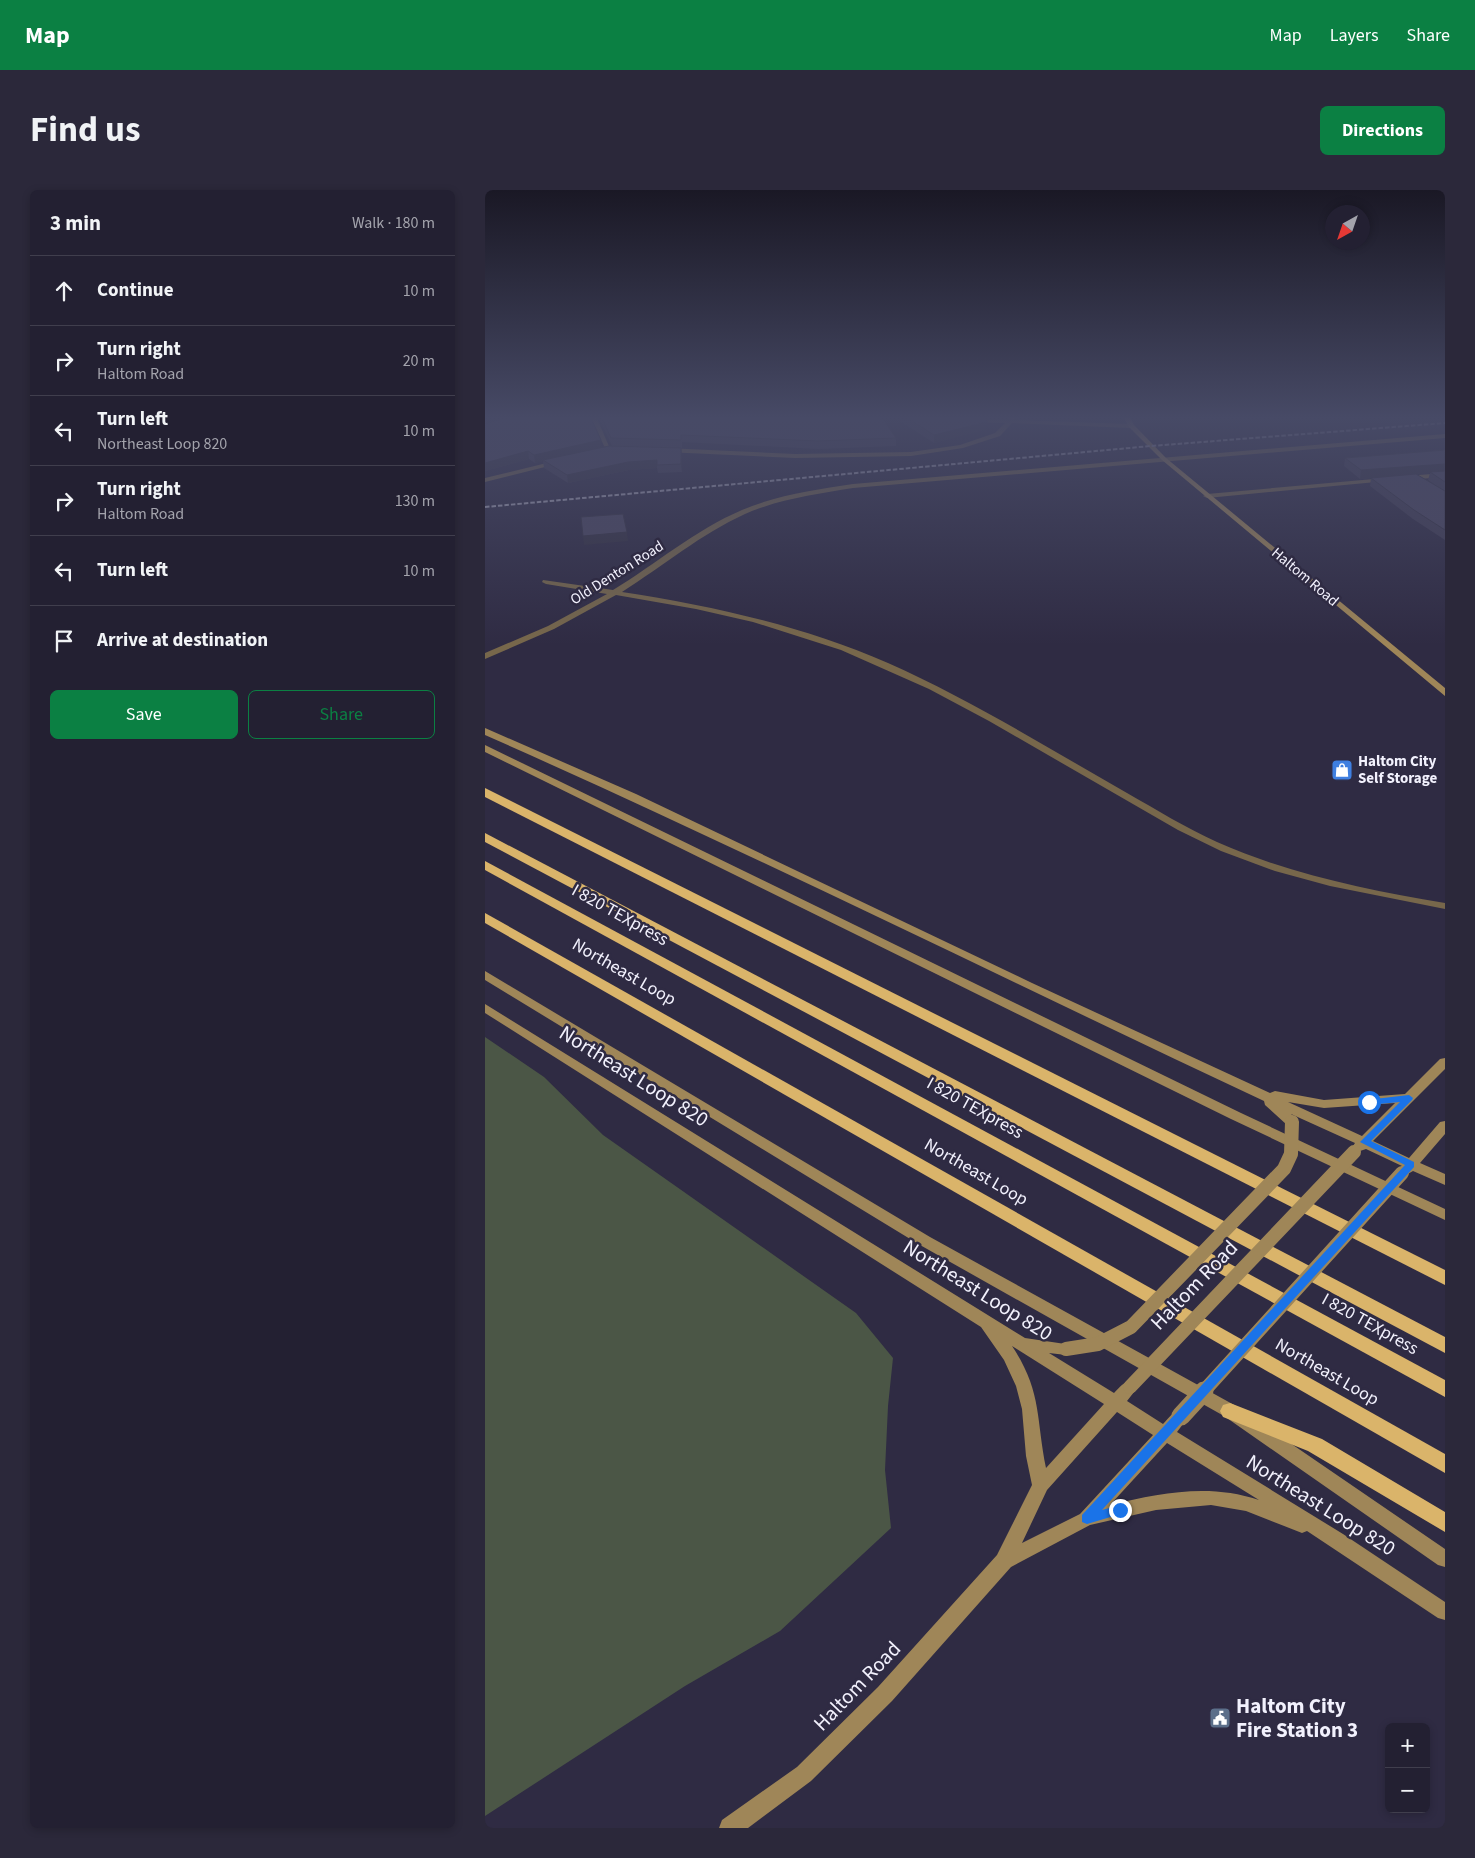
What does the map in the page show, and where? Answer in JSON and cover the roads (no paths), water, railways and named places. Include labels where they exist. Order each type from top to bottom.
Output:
[{"type":"highway","points":[[485,792],[1445,1278]]},
{"type":"highway","name":"I 820 TEXpress","points":[[485,837],[1445,1346]]},
{"type":"highway","name":"I 820 TEXpress","points":[[485,866],[1445,1389]]},
{"type":"highway","name":"Northeast Loop","points":[[485,917],[1445,1464]]},
{"type":"highway","points":[[1230,1411],[1315,1444],[1445,1522]]},
{"type":"main road","name":"Haltom Road","points":[[1203,492],[1445,693]]},
{"type":"main road","points":[[485,732],[632,796],[1019,982],[1260,1093],[1359,1147],[1407,1169],[1445,1180]]},
{"type":"main road","points":[[485,748],[1236,1116],[1445,1215]]},
{"type":"main road","points":[[485,974],[925,1241],[1230,1411],[1445,1559]]},
{"type":"main road","name":"Northeast Loop 820","points":[[485,1008],[1337,1540],[1445,1612]]},
{"type":"main road","name":"Haltom Road","points":[[730,1828],[804,1774],[885,1694],[1004,1561],[1041,1485],[1116,1401],[1359,1147],[1445,1062]]},
{"type":"main road","points":[[1260,1093],[1324,1104],[1409,1098]]},
{"type":"main road","points":[[1022,1343],[1066,1349],[1098,1344],[1131,1327],[1284,1169],[1291,1154],[1292,1122],[1260,1093]]},
{"type":"main road","name":"Haltom Road","points":[[1004,1561],[1087,1519],[1445,1125]]},
{"type":"main road","points":[[985,1321],[1008,1352],[1022,1379],[1030,1407],[1035,1465],[1041,1485]]},
{"type":"main road","points":[[1087,1519],[1120,1510],[1177,1500],[1225,1498],[1261,1508],[1337,1540]]},
{"type":"street","name":"Old Denton Road","points":[[485,656],[537,635],[614,593],[729,519],[784,499],[819,492]]},
{"type":"street","points":[[1207,496],[1246,492]]},
{"type":"street","points":[[546,582],[729,614],[782,627],[839,646],[903,673],[969,707],[1177,827],[1225,849],[1280,869],[1333,883],[1445,906]]},
{"type":"railway","points":[[485,507],[644,492]]},
{"type":"place","name":"Haltom City Self Storage","points":[[1342,770]]},
{"type":"place","name":"Haltom City Fire Station 3","points":[[1220,1718]]}]
